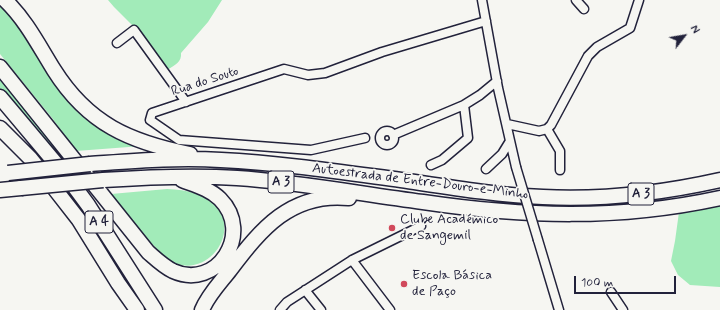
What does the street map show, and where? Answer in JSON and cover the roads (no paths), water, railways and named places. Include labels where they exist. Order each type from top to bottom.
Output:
[{"type":"highway","points":[[5,0],[25,22],[58,76],[70,92],[101,121],[125,135],[153,146],[220,160]]},
{"type":"highway","points":[[0,67],[148,252],[159,263],[172,270],[187,275],[201,273],[215,267],[226,256],[233,238],[232,217],[225,204],[211,192],[174,177]]},
{"type":"highway","points":[[0,97],[35,140]]},
{"type":"highway","name":"A 4","points":[[0,111],[35,140],[68,178],[88,205],[155,310]]},
{"type":"highway","name":"A 4","points":[[0,128],[30,158],[79,220],[118,283],[137,310]]},
{"type":"highway","points":[[0,138],[30,158]]},
{"type":"highway","name":"Autoestrada de Entre-Douro-e-Minho","points":[[4,173],[90,164],[161,160],[220,160],[356,174],[481,192],[542,197],[602,197],[634,194],[668,190],[720,180]]},
{"type":"highway","name":"Autoestrada de Entre-Douro-e-Minho","points":[[0,190],[103,180],[174,177],[238,178],[291,183],[424,202],[515,212],[569,215],[652,210],[720,198]]},
{"type":"highway","points":[[202,310],[211,294],[254,239],[270,223],[296,206],[318,200],[341,198],[381,202],[387,197]]},
{"type":"street","points":[[482,0],[497,81],[516,167],[559,310]]},
{"type":"street","points":[[576,0],[584,9]]},
{"type":"street","points":[[507,124],[539,131],[547,129],[588,56],[597,47],[630,28],[639,0]]},
{"type":"street","name":"Rua do Souto","points":[[365,138],[311,150],[179,140],[150,120],[152,113],[284,69],[308,75],[325,73],[382,52],[486,21]]},
{"type":"street","points":[[117,43],[134,30],[186,102]]},
{"type":"street","points":[[393,135],[464,105],[480,95],[497,81]]},
{"type":"street","points":[[431,165],[448,156],[468,138],[464,105]]},
{"type":"street","points":[[547,129],[560,151],[560,170]]},
{"type":"street","points":[[486,169],[502,154],[510,141]]},
{"type":"street","points":[[280,310],[287,302],[352,260],[421,226]]},
{"type":"street","points":[[352,260],[390,310]]},
{"type":"street","points":[[305,290],[320,310]]},
{"type":"street","points":[[611,292],[623,310]]},
{"type":"place","name":"Clube Académico de Sangemil","points":[[392,228]]},
{"type":"place","name":"Escola Básica de Paço","points":[[404,284]]}]
